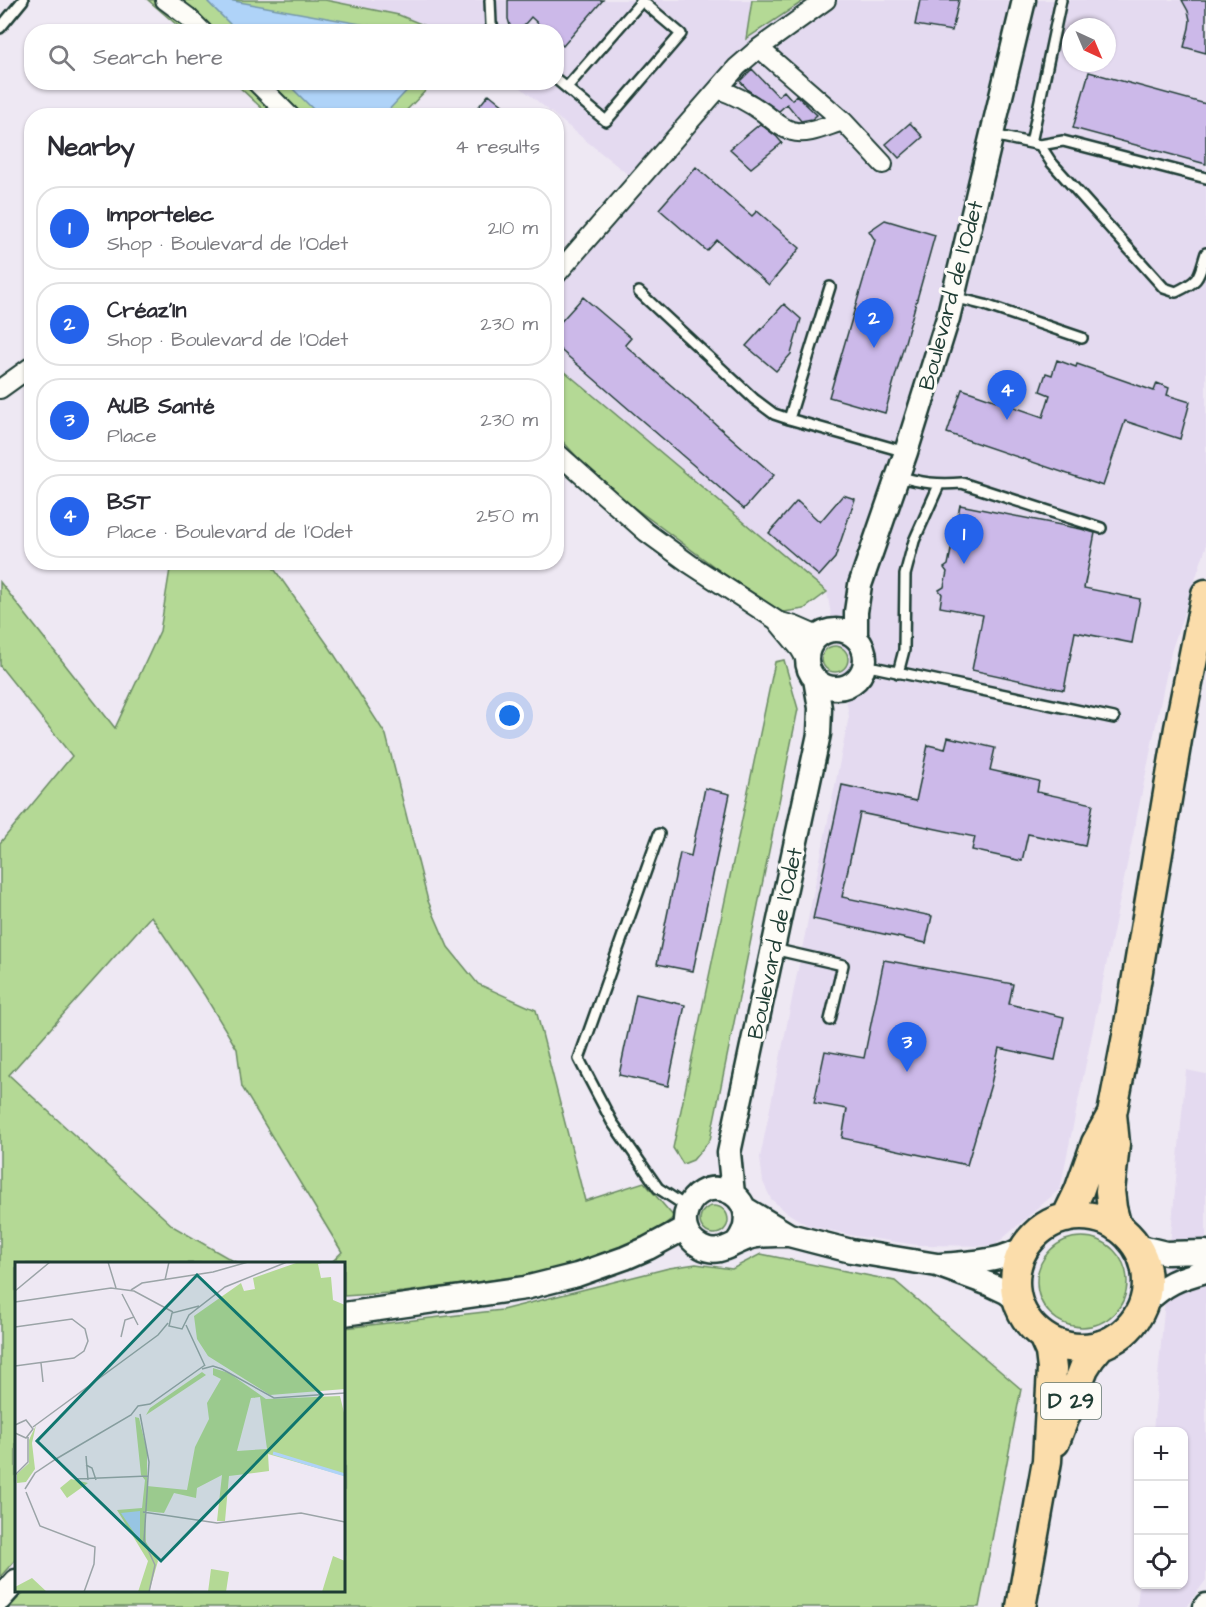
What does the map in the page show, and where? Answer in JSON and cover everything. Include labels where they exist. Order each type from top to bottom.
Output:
[{"type":"main road","points":[[1117,1227],[1110,1191],[1114,1144],[1112,1114],[1179,728],[1206,594]]},
{"type":"main road","points":[[1066,1218],[1079,1191],[1096,1143],[1112,1114]]},
{"type":"main road","points":[[1087,1216],[1108,1221],[1117,1227],[1125,1232],[1137,1246],[1145,1265],[1146,1294],[1140,1313],[1120,1336],[1092,1348],[1071,1348],[1042,1336],[1027,1321],[1016,1292],[1018,1263],[1026,1246],[1039,1231],[1066,1218],[1087,1216]]},
{"type":"main road","name":"D 29","points":[[1021,1607],[1047,1461],[1052,1369],[1050,1352],[1042,1336]]},
{"type":"main road","name":"D 29","points":[[1047,1461],[1084,1368],[1101,1345]]},
{"type":"street","points":[[165,0],[195,24]]},
{"type":"street","points":[[564,266],[737,67],[759,48],[826,0]]},
{"type":"street","name":"Boulevard de l'Odet","points":[[819,734],[844,687],[857,679],[864,665],[864,650],[856,637],[860,585],[906,452],[953,297],[1024,0]]},
{"type":"street","points":[[759,48],[843,121],[883,164]]},
{"type":"street","points":[[718,88],[739,97],[779,125],[794,132],[812,131],[843,121]]},
{"type":"street","points":[[264,90],[282,108]]},
{"type":"street","points":[[0,389],[24,372]]},
{"type":"street","points":[[564,459],[653,538],[776,620],[823,633],[843,630],[856,637]]},
{"type":"street","name":"Boulevard de l'Odet","points":[[692,1209],[729,1153],[819,734],[820,708],[807,651],[811,642],[823,633],[860,585]]},
{"type":"street","points":[[776,620],[800,649],[811,670],[828,687],[844,687]]},
{"type":"street","name":"Boulevard de l'Odet","points":[[729,1153],[738,1201]]},
{"type":"street","points":[[345,1314],[535,1286],[577,1275],[648,1248],[718,1189],[789,1235]]},
{"type":"street","points":[[737,1242],[746,1226],[746,1216],[738,1201]]},
{"type":"street","points":[[692,1209],[693,1242],[707,1250],[723,1250],[752,1237],[789,1235],[851,1251],[937,1265],[989,1284],[1018,1301]]},
{"type":"street","points":[[937,1265],[998,1259],[1011,1255],[1026,1246]]},
{"type":"street","points":[[1137,1246],[1166,1253],[1206,1252]]},
{"type":"street","points":[[1144,1304],[1158,1290],[1173,1281],[1206,1271]]},
{"type":"street","points":[[0,1599],[15,1582]]},
{"type":"lane","points":[[0,28],[23,0]]},
{"type":"lane","points":[[490,0],[491,24]]},
{"type":"lane","points":[[564,85],[606,121],[681,34],[642,0],[567,87]]},
{"type":"lane","points":[[1061,0],[1036,144],[1164,288],[1176,292],[1199,278],[1206,253]]},
{"type":"lane","points":[[992,135],[1036,144],[1063,141],[1206,178]]},
{"type":"lane","points":[[789,419],[830,286]]},
{"type":"lane","points":[[639,292],[754,399],[774,414],[906,452]]},
{"type":"lane","points":[[953,297],[985,305],[1082,338]]},
{"type":"lane","points":[[897,477],[939,485],[962,483],[1101,528]]},
{"type":"lane","points":[[898,673],[904,650],[905,575],[914,541],[939,485]]},
{"type":"lane","points":[[864,665],[1114,718]]},
{"type":"lane","points":[[659,834],[579,1059],[612,1122],[658,1188],[692,1209]]},
{"type":"lane","points":[[773,950],[843,965],[830,1020]]},
{"type":"shaded area","points":[[325,0],[1206,0],[1206,547],[1171,652],[1060,1189],[994,1246],[918,1245],[855,1236],[807,1225],[771,1199],[763,1182],[760,1158],[849,716],[827,592],[564,371],[564,277],[642,186],[564,123],[564,108],[546,108],[524,90],[564,90],[564,24],[421,24],[399,15]]},
{"type":"shaded area","points":[[1186,1070],[1206,1074],[1206,1580],[1186,1607],[1137,1607],[1139,1589],[1188,1589],[1188,1427],[1153,1427]]},
{"type":"green space","points":[[148,0],[325,0],[399,15],[421,24],[176,24]]},
{"type":"green space","points":[[752,0],[805,0],[746,39]]},
{"type":"green space","points":[[242,90],[426,90],[409,108],[262,108]]},
{"type":"green space","points":[[564,371],[827,592],[804,609],[777,613],[601,483],[564,443]]},
{"type":"green space","points":[[170,570],[275,570],[330,648],[386,735],[428,901],[448,947],[478,984],[536,1010],[585,1201],[644,1182],[674,1217],[647,1238],[571,1269],[404,1292],[345,1296],[345,1262],[332,1262],[342,1252],[242,1087],[237,1049],[205,996],[151,916],[9,1075],[174,1227],[235,1262],[15,1262],[15,1560],[0,1577],[0,843],[72,756],[0,666],[0,582],[115,728],[160,631]]},
{"type":"green space","points":[[835,646],[844,650],[848,659],[844,668],[835,672],[826,668],[822,659],[826,650]]},
{"type":"green space","points":[[784,660],[798,709],[710,1140],[693,1160],[683,1164],[673,1148],[775,662]]},
{"type":"green space","points":[[714,1206],[724,1210],[728,1220],[724,1230],[714,1234],[704,1230],[700,1220],[704,1210]]},
{"type":"green space","points":[[1082,1237],[1099,1240],[1114,1250],[1124,1265],[1127,1282],[1124,1299],[1114,1314],[1099,1324],[1082,1327],[1065,1324],[1050,1314],[1040,1299],[1037,1282],[1040,1265],[1050,1250],[1065,1240]]},
{"type":"green space","points":[[761,1254],[895,1281],[1021,1389],[979,1607],[9,1607],[22,1592],[345,1592],[345,1328],[502,1310],[669,1268],[696,1264],[732,1269]]},
{"type":"water","points":[[228,0],[360,24],[230,24],[208,2]]},
{"type":"water","points":[[294,90],[407,90],[391,108],[312,108]]},
{"type":"building","points":[[508,0],[603,0],[564,45],[564,24],[538,24],[531,17],[525,24],[510,24]]},
{"type":"building","points":[[920,0],[959,0],[952,31],[915,25]]},
{"type":"building","points":[[1182,0],[1206,0],[1206,53],[1184,47],[1190,20]]},
{"type":"building","points":[[752,69],[778,96],[784,91],[792,100],[796,95],[817,115],[812,119],[801,121],[787,104],[779,111],[748,90],[740,81]]},
{"type":"building","points":[[1089,72],[1206,104],[1206,164],[1073,128]]},
{"type":"building","points":[[489,94],[506,108],[478,108]]},
{"type":"building","points":[[910,123],[923,137],[899,158],[886,144]]},
{"type":"building","points":[[760,124],[782,143],[751,168],[730,149]]},
{"type":"building","points":[[696,167],[752,216],[757,211],[800,248],[769,285],[717,240],[707,251],[659,209]]},
{"type":"building","points":[[885,220],[935,235],[885,413],[829,397],[875,240],[869,231]]},
{"type":"building","points":[[583,297],[631,338],[625,345],[774,475],[744,509],[564,353],[564,318]]},
{"type":"building","points":[[784,304],[801,319],[791,354],[776,371],[746,346]]},
{"type":"building","points":[[1057,360],[1076,367],[1077,364],[1154,391],[1157,383],[1169,388],[1167,395],[1190,402],[1180,439],[1125,421],[1103,486],[947,433],[962,389],[1043,417],[1050,395],[1040,391],[1046,373],[1052,375]]},
{"type":"building","points":[[843,495],[855,499],[835,558],[819,576],[769,533],[797,501],[820,522]]},
{"type":"building","points":[[960,505],[1095,533],[1084,588],[1140,599],[1132,643],[1075,632],[1064,690],[972,670],[983,615],[940,607],[942,594],[939,590],[944,587],[947,572],[944,568],[948,565]]},
{"type":"building","points":[[948,737],[995,748],[990,770],[1039,781],[1037,792],[1093,804],[1085,846],[1028,834],[1022,861],[972,850],[975,837],[860,813],[842,897],[932,916],[926,943],[813,919],[842,785],[916,801],[928,745],[945,749]]},
{"type":"building","points":[[705,788],[730,794],[693,971],[657,964],[680,853],[691,856]]},
{"type":"building","points":[[884,960],[1013,984],[1009,1004],[1064,1017],[1055,1060],[999,1048],[967,1165],[842,1138],[847,1109],[814,1103],[825,1051],[864,1058]]},
{"type":"building","points":[[636,994],[685,1005],[668,1086],[619,1075]]},
{"type":"place","name":"Créaz'In","points":[[874,348]]},
{"type":"place","name":"BST","points":[[1007,420]]},
{"type":"place","name":"Importelec","points":[[964,564]]},
{"type":"place","name":"AUB Santé","points":[[907,1072]]}]
